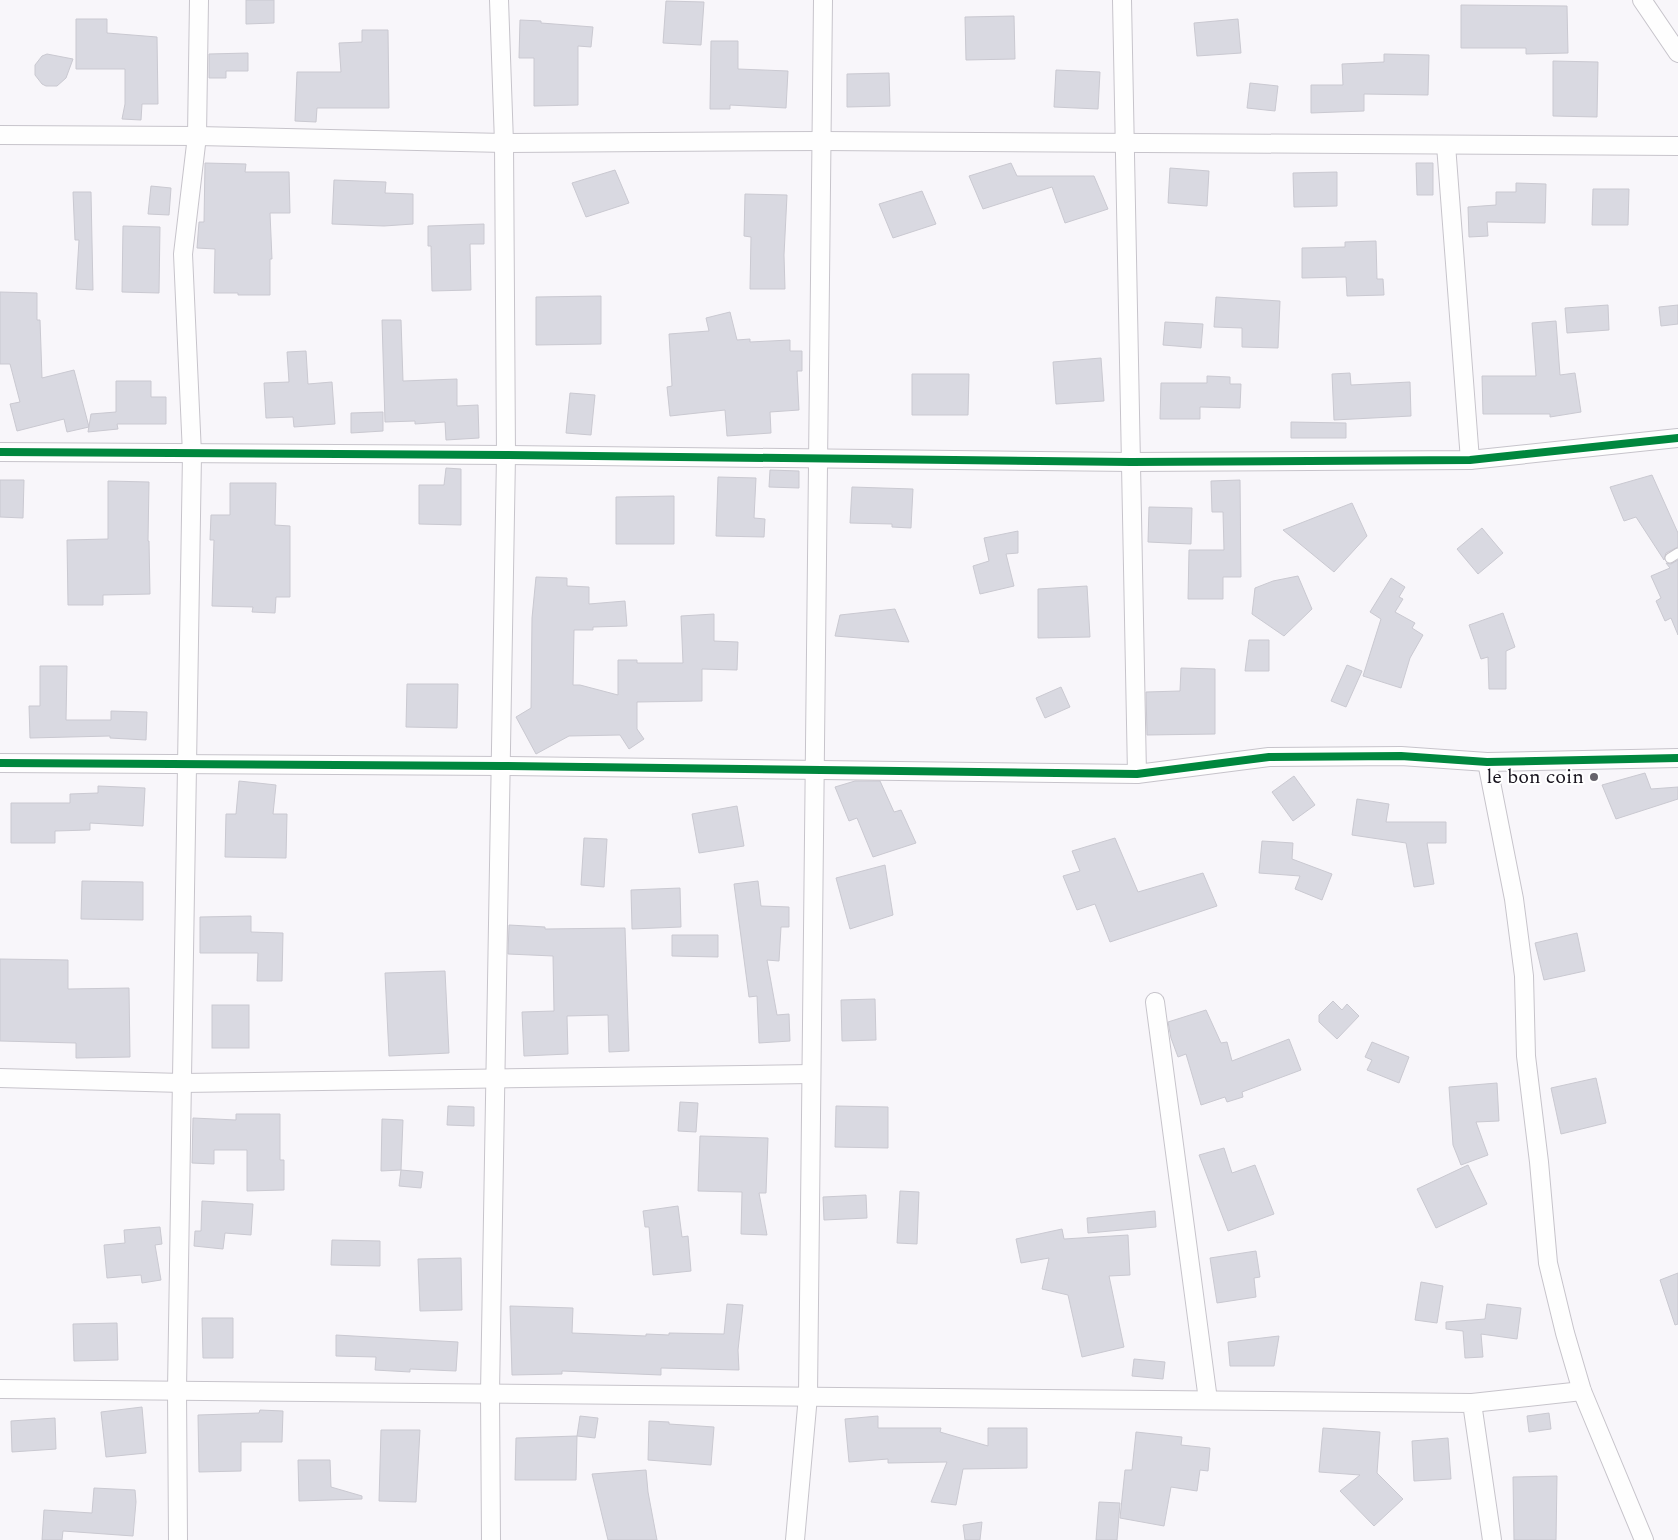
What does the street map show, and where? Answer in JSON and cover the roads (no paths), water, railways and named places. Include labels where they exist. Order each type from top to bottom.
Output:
[{"type":"street","points":[[178,1540],[177,1390],[192,454],[183,254],[197,136],[199,0]]},
{"type":"street","points":[[491,1540],[490,1393],[506,455],[504,143],[499,0]]},
{"type":"street","points":[[795,1540],[808,1396],[823,0]]},
{"type":"street","points":[[1122,0],[1137,774]]},
{"type":"street","points":[[1642,0],[1678,53]]},
{"type":"street","points":[[0,135],[197,136],[504,143],[821,141],[1678,146]]},
{"type":"street","points":[[1446,145],[1470,460]]},
{"type":"street","points":[[0,452],[1131,462],[1470,460],[1678,438]]},
{"type":"street","points":[[0,763],[501,766],[1137,774],[1269,756],[1401,756],[1487,762],[1678,758]]},
{"type":"street","points":[[1487,762],[1514,899],[1524,976],[1526,1056],[1539,1162],[1548,1263],[1565,1333],[1582,1391],[1644,1540]]},
{"type":"street","points":[[1155,1002],[1208,1400]]},
{"type":"street","points":[[0,1078],[182,1083],[811,1074]]},
{"type":"street","points":[[0,1388],[1472,1403],[1582,1391]]},
{"type":"street","points":[[1472,1403],[1492,1540]]},
{"type":"lane","points":[[1670,558],[1678,553]]},
{"type":"place","name":"le bon coin","points":[[1594,777]]}]
